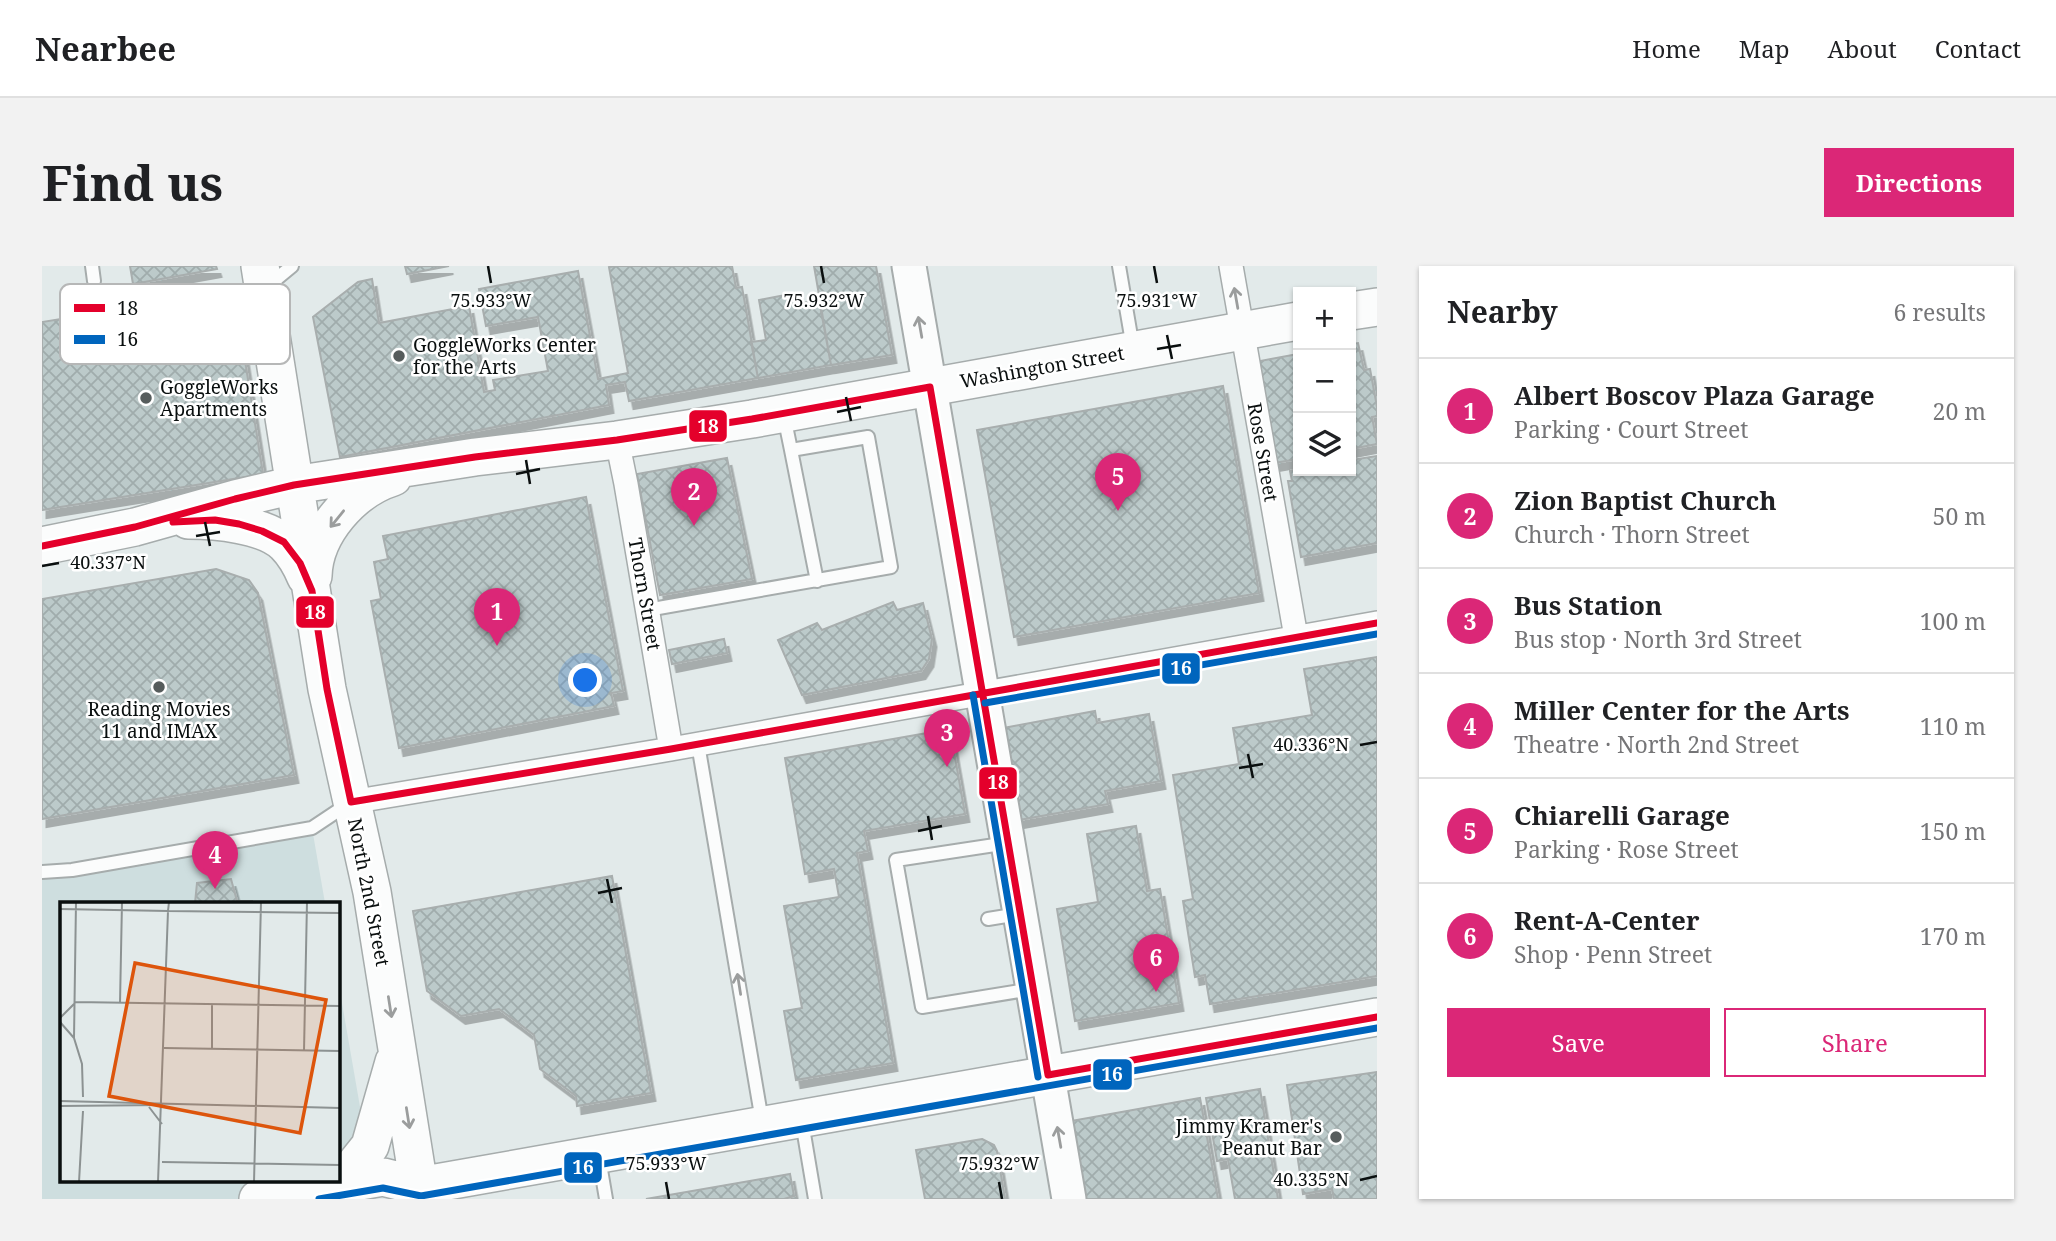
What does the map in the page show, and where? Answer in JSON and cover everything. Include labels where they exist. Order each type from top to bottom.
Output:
[{"type":"main road","points":[[1356,310],[1377,307]]},
{"type":"main road","name":"Washington Street","points":[[42,546],[135,527],[294,485],[475,457],[617,440],[784,413],[1293,322]]},
{"type":"main road","name":"North 2nd Street","points":[[275,364],[327,689],[372,892],[398,1051],[415,1195]]},
{"type":"main road","points":[[312,591],[313,565],[320,543],[334,521],[356,496],[381,481],[436,463]]},
{"type":"main road","points":[[135,527],[184,520],[215,520],[262,531],[284,542],[300,563],[312,591]]},
{"type":"main road","points":[[340,1181],[383,1177],[415,1195],[599,1154],[1377,1017]]},
{"type":"main road","points":[[340,1177],[350,1171],[370,1146],[398,1051]]},
{"type":"main road","points":[[258,1199],[332,1182]]},
{"type":"street","points":[[909,266],[1069,1199]]},
{"type":"street","name":"Rose Street","points":[[1231,266],[1296,637]]},
{"type":"street","name":"Thorn Street","points":[[617,440],[671,749]]},
{"type":"street","points":[[351,802],[671,749],[1377,623]]},
{"type":"lane","points":[[92,266],[94,281]]},
{"type":"lane","points":[[262,278],[292,266]]},
{"type":"lane","points":[[1119,266],[1134,350]]},
{"type":"lane","points":[[784,413],[817,581]]},
{"type":"lane","points":[[647,610],[891,567],[868,437],[791,450]]},
{"type":"lane","points":[[698,744],[763,1125]]},
{"type":"lane","points":[[42,872],[72,870],[312,828],[351,802]]},
{"type":"lane","points":[[1009,843],[896,860],[922,1007],[1034,989]]},
{"type":"lane","points":[[988,919],[1021,914]]},
{"type":"lane","points":[[802,1119],[816,1199]]},
{"type":"lane","points":[[599,1154],[606,1199]]},
{"type":"shaded area","points":[[312,828],[325,902],[60,902],[60,1182],[340,1182],[340,992],[376,1199],[42,1199],[42,871]]},
{"type":"building","points":[[130,266],[216,266],[217,269],[133,284]]},
{"type":"building","points":[[405,266],[449,266],[407,274]]},
{"type":"building","name":"GoggleWorks Center for the Arts","points":[[732,266],[736,288],[742,287],[758,378],[629,401],[625,382],[606,385],[609,405],[340,457],[313,317],[358,282],[372,279],[379,323],[469,306],[484,392],[495,390],[493,380],[548,371],[538,317],[486,326],[479,289],[578,271],[598,379],[628,373],[609,267]]},
{"type":"building","points":[[814,266],[876,266],[892,355],[831,365]]},
{"type":"building","points":[[796,293],[798,304],[819,300],[831,365],[758,378],[751,342],[766,340],[759,300]]},
{"type":"building","name":"GoggleWorks Apartments","points":[[60,319],[60,364],[246,364],[263,474],[42,510],[42,322]]},
{"type":"building","points":[[1356,343],[1364,370],[1370,369],[1377,407],[1377,416],[1372,417],[1377,444],[1356,448],[1356,350]]},
{"type":"building","points":[[1293,355],[1293,460],[1274,463],[1255,362]]},
{"type":"building","points":[[1223,386],[1259,593],[1014,637],[977,430]]},
{"type":"building","points":[[1377,456],[1377,543],[1301,557],[1288,481],[1292,481],[1290,471],[1293,470],[1293,476],[1356,476],[1356,459]]},
{"type":"building","points":[[727,458],[752,579],[660,595],[637,474]]},
{"type":"building","points":[[586,497],[623,691],[611,693],[614,706],[399,748],[371,601],[381,599],[374,562],[388,559],[383,536]]},
{"type":"building","name":"Reading Movies 11 and IMAX","points":[[216,569],[249,580],[258,593],[294,775],[42,819],[42,599]]},
{"type":"building","points":[[893,602],[897,610],[923,603],[932,639],[929,659],[921,671],[802,695],[778,640],[817,623],[822,630]]},
{"type":"building","points":[[724,639],[727,653],[672,664],[669,650]]},
{"type":"building","points":[[1377,657],[1377,976],[1210,1004],[1205,975],[1195,977],[1183,901],[1193,899],[1173,775],[1239,764],[1233,728],[1312,715],[1304,669]]},
{"type":"building","points":[[1095,711],[1097,723],[1149,714],[1161,781],[1105,791],[1108,804],[1019,820],[1003,728]]},
{"type":"building","points":[[950,729],[965,814],[864,831],[868,851],[857,853],[893,1063],[796,1080],[784,1011],[802,1008],[784,906],[839,897],[834,869],[805,874],[785,758]]},
{"type":"building","points":[[1136,826],[1147,891],[1160,889],[1179,1003],[1075,1021],[1057,909],[1098,902],[1087,834]]},
{"type":"building","points":[[612,876],[651,1093],[577,1106],[576,1096],[540,1069],[534,1035],[499,1009],[461,1016],[427,991],[413,911]]},
{"type":"building","points":[[231,879],[237,901],[252,902],[195,902],[197,883]]},
{"type":"building","name":"Jimmy Kramer's Peanut Bar","points":[[1377,1072],[1377,1199],[1334,1199],[1332,1189],[1303,1194],[1287,1085]]},
{"type":"building","points":[[1260,1089],[1278,1199],[1235,1199],[1228,1159],[1217,1161],[1206,1098]]},
{"type":"building","points":[[1200,1098],[1218,1199],[1085,1199],[1071,1121]]},
{"type":"building","points":[[982,1139],[994,1145],[997,1151],[1005,1199],[925,1199],[916,1150]]},
{"type":"building","points":[[790,1174],[794,1196],[784,1199],[646,1199]]},
{"type":"transit line","name":"18","points":[[930,387],[1048,1075]]},
{"type":"transit line","name":"18","points":[[42,546],[135,527],[294,485],[475,457],[617,440],[930,387]]},
{"type":"transit line","name":"18","points":[[173,522],[215,520],[262,531],[284,542],[300,563],[312,591],[327,689],[351,802]]},
{"type":"transit line","name":"18","points":[[351,802],[671,749],[1377,623]]},
{"type":"transit line","name":"16","points":[[985,703],[1377,634]]},
{"type":"transit line","name":"16","points":[[973,695],[1038,1077]]},
{"type":"transit line","name":"18","points":[[1048,1075],[1377,1017]]},
{"type":"transit line","name":"16","points":[[319,1199],[383,1188],[421,1196],[1377,1028]]},
{"type":"place","name":"GoggleWorks Center for the Arts","points":[[399,356]]},
{"type":"place","name":"GoggleWorks Apartments","points":[[146,398]]},
{"type":"place","name":"Chiarelli Garage","points":[[1118,511]]},
{"type":"place","name":"Zion Baptist Church","points":[[694,526]]},
{"type":"place","name":"Albert Boscov Plaza Garage","points":[[497,646]]},
{"type":"place","name":"Reading Movies 11 and IMAX","points":[[159,687]]},
{"type":"place","name":"Bus Station","points":[[947,767]]},
{"type":"place","name":"Miller Center for the Arts","points":[[215,889]]},
{"type":"place","name":"Rent-A-Center","points":[[1156,992]]},
{"type":"place","name":"Jimmy Kramer's Peanut Bar","points":[[1336,1137]]}]
